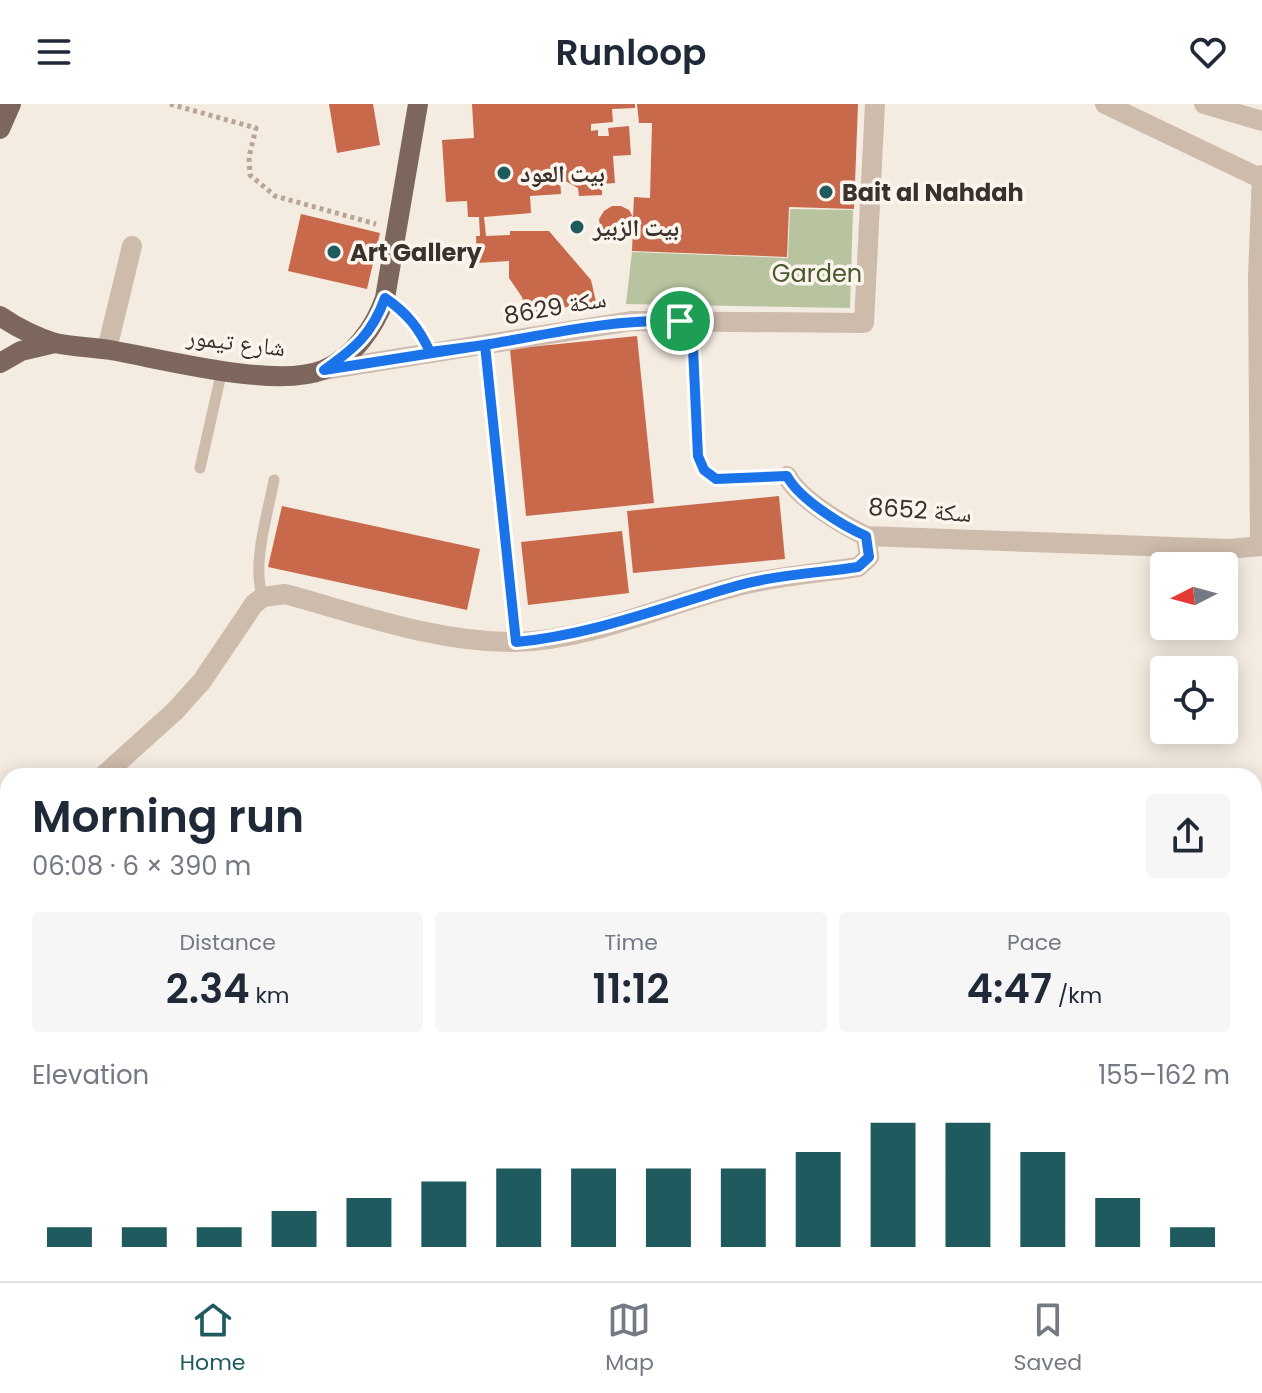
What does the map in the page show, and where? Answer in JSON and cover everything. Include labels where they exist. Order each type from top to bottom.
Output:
[{"type":"main road","points":[[0,129],[11,104]]},
{"type":"main road","name":"شارع تيمور","points":[[0,316],[55,343],[255,375],[302,375],[324,370],[356,347],[377,320],[385,298],[418,104]]},
{"type":"main road","points":[[0,363],[21,351],[55,343]]},
{"type":"street","name":"سكة 8629","points":[[324,370],[631,321],[864,323],[875,104]]},
{"type":"street","points":[[1105,104],[1262,178],[1261,546]]},
{"type":"street","points":[[1204,104],[1262,121]]},
{"type":"street","points":[[107,349],[132,246]]},
{"type":"street","name":"سكة 8652","points":[[787,476],[796,490],[851,530],[866,536],[1229,549],[1261,546]]},
{"type":"street","points":[[112,768],[175,711],[226,648],[254,604],[263,597],[285,594],[423,630],[473,639],[516,642],[547,639],[594,629],[740,585],[858,567],[869,557],[866,536]]},
{"type":"lane","points":[[385,298],[405,312],[420,331],[430,352]]},
{"type":"lane","name":"سكة 8652","points":[[680,321],[687,329],[693,348],[698,456],[704,470],[716,479],[787,476]]},
{"type":"lane","points":[[485,345],[516,642]]},
{"type":"lane","points":[[200,468],[222,370]]},
{"type":"lane","points":[[263,597],[258,566],[274,480]]},
{"type":"path","points":[[170,104],[256,128],[249,157],[250,175],[275,196],[398,229]]},
{"type":"green space","name":"Garden","points":[[790,209],[853,210],[850,308],[626,304],[632,252],[788,258]]},
{"type":"building","points":[[329,104],[373,104],[380,145],[337,153]]},
{"type":"building","points":[[472,104],[635,104],[635,108],[612,109],[613,122],[591,124],[591,131],[598,130],[598,136],[609,136],[608,128],[629,126],[631,155],[613,156],[615,183],[602,184],[602,195],[579,196],[578,188],[560,178],[561,194],[530,196],[531,213],[484,217],[486,236],[510,235],[510,231],[549,231],[591,280],[596,302],[526,314],[522,297],[509,278],[509,261],[477,263],[479,217],[468,217],[467,201],[446,202],[442,140],[474,138]]},
{"type":"building","points":[[637,104],[858,104],[854,209],[789,207],[787,257],[632,251],[633,230],[622,241],[613,241],[604,236],[599,219],[612,206],[629,210],[633,217],[634,197],[650,198],[652,123],[639,123]]},
{"type":"building","name":"Art Gallery","points":[[301,214],[380,233],[367,289],[288,271]]},
{"type":"building","points":[[637,336],[654,503],[526,516],[510,349]]},
{"type":"building","points":[[779,496],[785,559],[633,573],[627,511]]},
{"type":"building","points":[[282,506],[480,549],[467,610],[268,567]]},
{"type":"building","points":[[622,531],[629,593],[528,605],[521,542]]},
{"type":"place","name":"بيت العود","points":[[504,173]]},
{"type":"place","name":"Bait al Nahdah","points":[[826,192]]},
{"type":"place","name":"بيت الزبير","points":[[577,227]]},
{"type":"place","name":"Art Gallery","points":[[334,252]]},
{"type":"route","points":[[680,321],[604,324],[485,345],[324,370],[356,347],[377,320],[385,298],[405,312],[420,331],[430,352],[485,345],[516,642],[594,629],[740,585],[858,567],[869,557],[866,536],[851,530],[796,490],[787,476],[716,479],[704,470],[698,456],[692,338],[680,321]]}]
